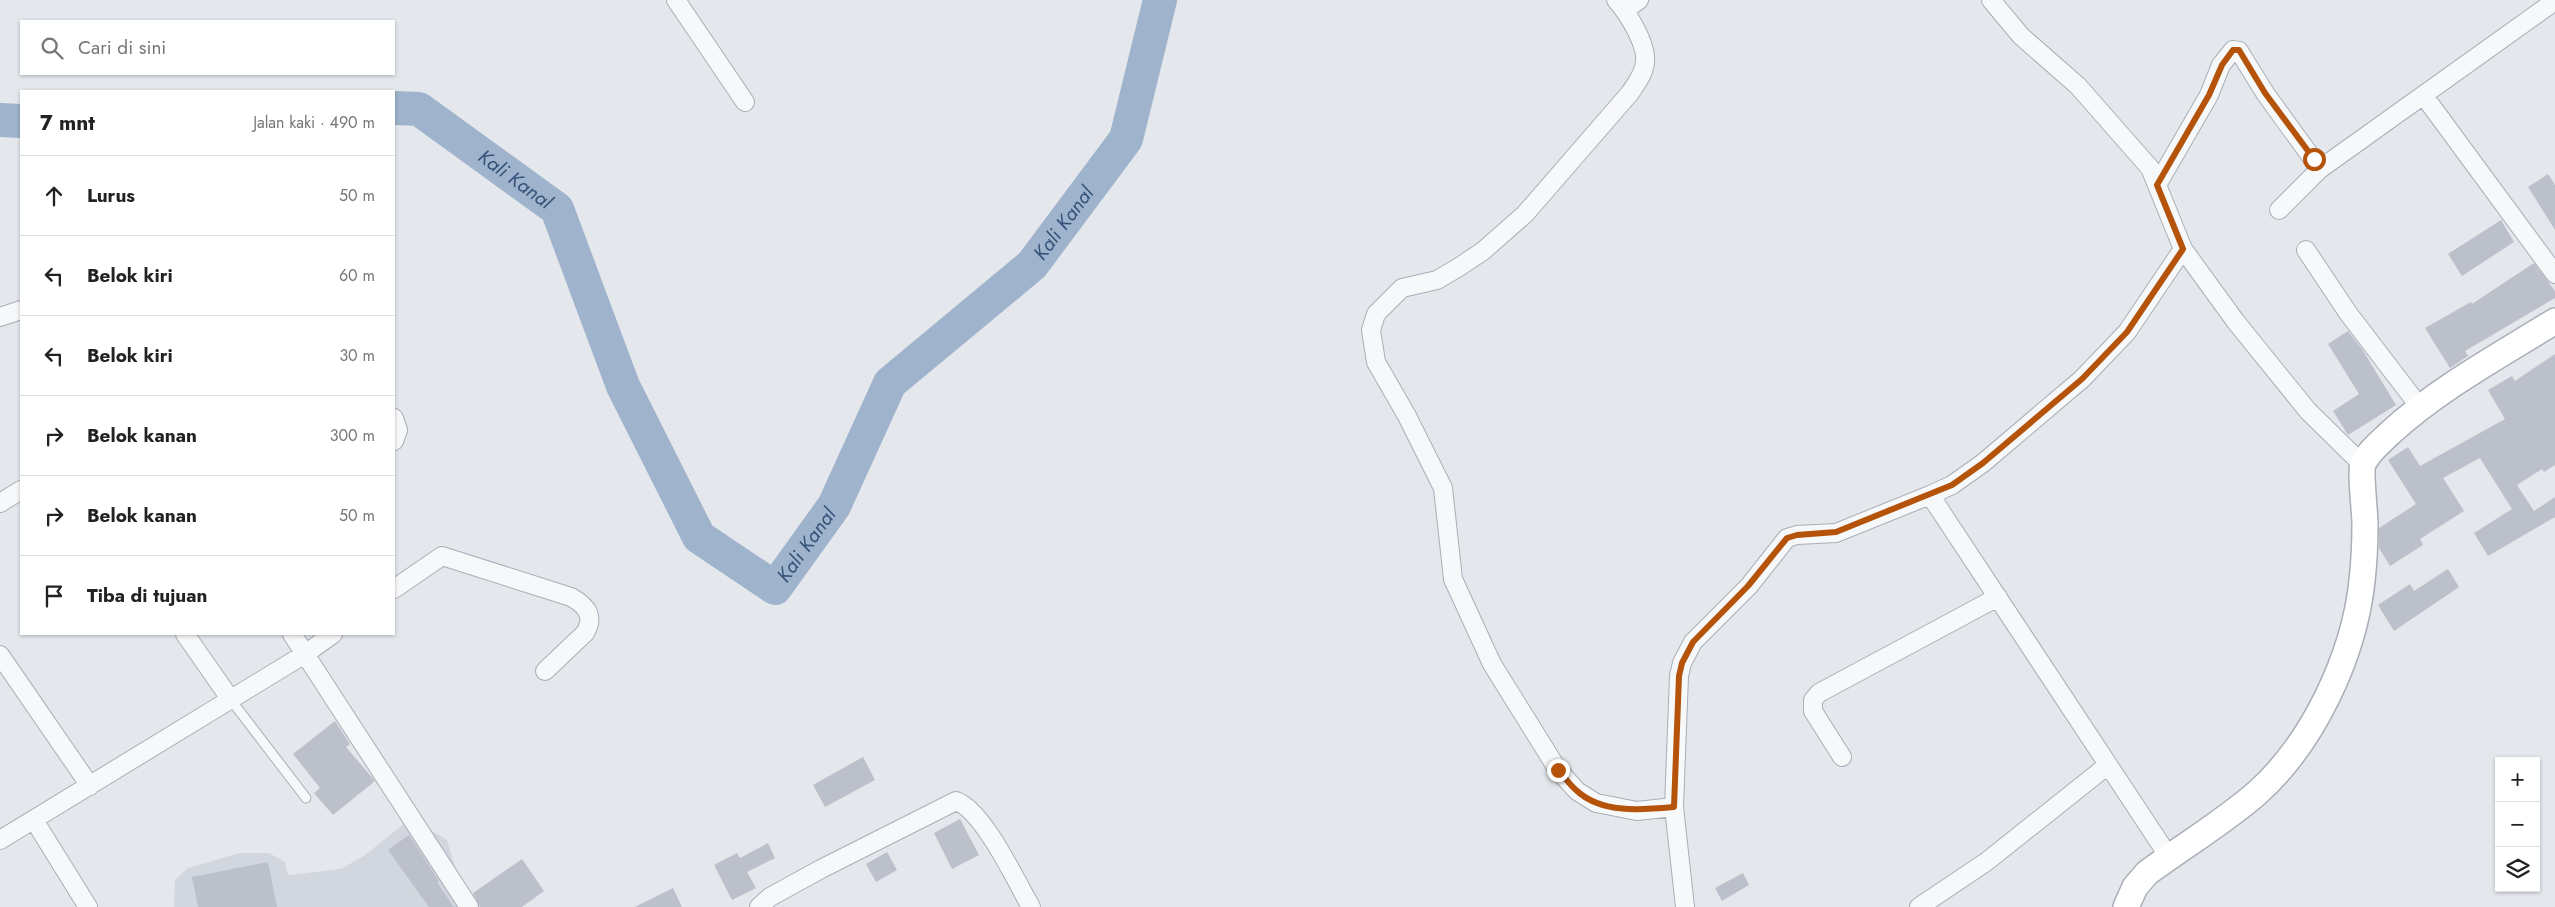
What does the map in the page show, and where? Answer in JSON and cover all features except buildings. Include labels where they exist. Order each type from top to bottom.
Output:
[{"type":"street","points":[[676,0],[745,102]]},
{"type":"street","points":[[1991,0],[2020,36],[2078,86],[2150,168],[2183,249],[2236,322],[2308,411],[2363,465]]},
{"type":"street","points":[[2278,210],[2320,169],[2555,1]]},
{"type":"street","points":[[1626,3],[1646,60],[1642,73],[1630,93],[1525,214],[1483,251],[1459,267],[1437,280],[1402,288],[1376,314],[1370,330],[1376,362],[1408,416],[1443,488],[1453,578],[1492,664],[1558,770],[1577,791],[1596,803],[1637,811],[1674,807]]},
{"type":"street","points":[[2157,185],[2209,95],[2222,65],[2235,50],[2239,50],[2265,93],[2320,169]]},
{"type":"street","points":[[2424,96],[2555,274]]},
{"type":"street","points":[[1685,907],[1674,807],[1679,676],[1682,663],[1693,642],[1754,580],[1787,538],[1797,535],[1836,532],[1952,485],[1983,463],[2082,379],[2127,332],[2183,249]]},
{"type":"street","points":[[2306,250],[2348,313],[2419,406]]},
{"type":"street","points":[[0,317],[20,310]]},
{"type":"street","points":[[2126,907],[2135,887],[2147,873],[2256,794],[2280,769],[2299,744],[2325,703],[2350,637],[2362,581],[2365,526],[2363,465],[2376,446],[2419,406],[2555,320]]},
{"type":"street","points":[[395,421],[398,430],[395,439]]},
{"type":"street","points":[[0,503],[20,491]]},
{"type":"street","points":[[1930,495],[2169,857]]},
{"type":"street","points":[[395,588],[442,556],[571,597],[580,602],[589,612],[590,626],[585,633],[544,671]]},
{"type":"street","points":[[1842,757],[1813,711],[1813,700],[1819,693],[1998,597]]},
{"type":"street","points":[[186,635],[231,700]]},
{"type":"street","points":[[293,635],[469,907]]},
{"type":"street","points":[[0,840],[231,700],[305,654],[332,635]]},
{"type":"street","points":[[0,655],[90,786]]},
{"type":"street","points":[[1923,906],[1986,862],[2108,765]]},
{"type":"street","points":[[759,907],[770,897],[821,869],[956,801],[965,804],[978,816],[1031,907]]},
{"type":"street","points":[[34,820],[88,907]]},
{"type":"lane","points":[[231,700],[306,798]]},
{"type":"shaded area","points":[[411,818],[447,840],[467,907],[174,907],[175,880],[188,868],[240,853],[269,853],[285,862],[288,875],[341,869],[364,856]]},
{"type":"waterway","name":"Kali Kanal","points":[[395,108],[419,109],[557,209],[623,386],[699,537],[775,588],[834,506],[890,383],[1032,265],[1126,139],[1160,0]]},
{"type":"waterway","name":"Kali Kanal","points":[[0,120],[20,121]]},
{"type":"route","points":[[1558,770],[1577,791],[1596,803],[1637,811],[1674,807],[1679,676],[1682,663],[1693,642],[1770,562],[1787,538],[1797,535],[1836,532],[1952,485],[1983,463],[2082,379],[2127,332],[2152,297],[2174,259],[2183,249],[2157,185],[2209,95],[2222,65],[2233,50],[2239,50],[2265,93],[2314,159]]}]
